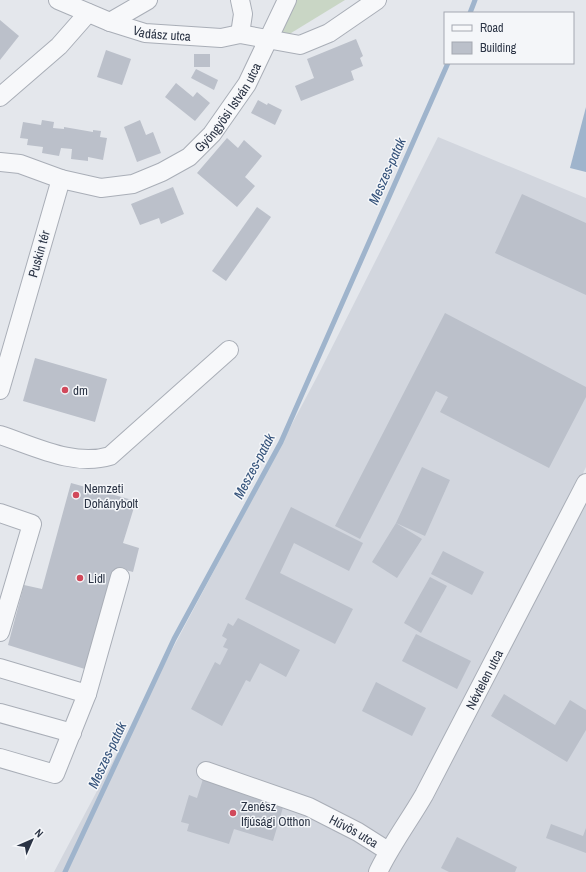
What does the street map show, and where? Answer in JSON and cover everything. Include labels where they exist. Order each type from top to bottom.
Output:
[{"type":"street","name":"Vadász utca","points":[[58,0],[110,22],[145,33],[221,38],[240,34],[270,40]]},
{"type":"street","points":[[110,22],[148,0]]},
{"type":"street","points":[[240,0],[243,14],[240,34]]},
{"type":"street","name":"Gyöngyösi István utca","points":[[61,179],[102,188],[133,184],[162,172],[189,157],[212,134],[247,84],[270,40],[287,0]]},
{"type":"street","points":[[270,40],[300,45],[329,33],[377,0]]},
{"type":"street","points":[[0,97],[59,46],[88,13]]},
{"type":"street","points":[[0,162],[20,164],[61,179]]},
{"type":"street","name":"Puskin tér","points":[[0,390],[61,179]]},
{"type":"street","points":[[0,435],[72,458],[97,460],[110,456],[229,350]]},
{"type":"street","name":"Névtelen utca","points":[[378,872],[388,851],[404,829],[424,794],[586,483]]},
{"type":"street","points":[[0,513],[32,524],[0,632]]},
{"type":"street","points":[[0,758],[55,774],[87,694],[120,577]]},
{"type":"street","points":[[0,668],[87,694]]},
{"type":"street","points":[[0,713],[72,733]]},
{"type":"street","name":"Hűvös utca","points":[[206,771],[308,807],[358,832],[388,851]]},
{"type":"shaded area","points":[[438,137],[586,198],[586,467],[577,486],[586,490],[586,872],[54,872],[318,375]]},
{"type":"green space","points":[[297,0],[345,0],[278,41]]},
{"type":"water","points":[[586,107],[586,172],[570,168]]},
{"type":"building","points":[[0,20],[19,36],[0,60]]},
{"type":"building","points":[[356,39],[363,56],[360,58],[363,66],[351,71],[354,80],[301,101],[295,86],[314,78],[307,59]]},
{"type":"building","points":[[106,50],[131,59],[122,85],[97,77]]},
{"type":"building","points":[[194,54],[210,54],[210,67],[194,67]]},
{"type":"building","points":[[196,69],[218,80],[214,90],[191,78]]},
{"type":"building","points":[[176,83],[193,97],[197,92],[210,103],[195,121],[165,97]]},
{"type":"building","points":[[258,100],[282,110],[275,125],[251,113]]},
{"type":"building","points":[[42,120],[54,122],[53,128],[64,129],[64,127],[93,132],[93,130],[101,131],[100,137],[107,138],[103,160],[88,157],[88,161],[71,159],[72,149],[61,148],[59,156],[42,153],[43,147],[27,145],[28,139],[20,138],[23,122],[41,125]]},
{"type":"building","points":[[140,120],[146,135],[153,132],[161,153],[137,162],[124,127]]},
{"type":"building","points":[[227,138],[238,148],[244,140],[262,156],[245,177],[255,186],[237,207],[197,173]]},
{"type":"building","points":[[173,187],[184,214],[161,224],[159,218],[140,225],[131,204]]},
{"type":"building","points":[[522,194],[586,223],[586,295],[495,253]]},
{"type":"building","points":[[257,207],[271,217],[226,281],[212,271]]},
{"type":"building","points":[[445,313],[586,387],[586,397],[549,468],[440,412],[448,397],[436,391],[360,539],[335,526]]},
{"type":"building","name":"dm","points":[[35,358],[107,379],[95,422],[23,401]]},
{"type":"building","points":[[422,467],[450,480],[425,536],[396,523]]},
{"type":"building","name":"Lidl","points":[[71,483],[136,501],[123,543],[139,548],[133,572],[118,568],[88,670],[8,645],[24,585],[42,589]]},
{"type":"building","points":[[291,507],[363,543],[349,571],[294,543],[280,573],[353,609],[335,644],[245,599]]},
{"type":"building","points":[[396,523],[422,539],[397,578],[372,562]]},
{"type":"building","points":[[443,551],[484,572],[472,595],[431,574]]},
{"type":"building","points":[[430,577],[447,586],[421,633],[404,623]]},
{"type":"building","points":[[238,618],[300,650],[286,677],[260,663],[250,682],[246,680],[222,726],[191,709],[215,662],[220,665],[228,649],[223,647],[227,639],[222,636],[228,623],[233,626]]},
{"type":"building","points":[[416,634],[471,661],[457,689],[402,661]]},
{"type":"building","points":[[376,682],[426,708],[412,736],[362,711]]},
{"type":"building","points":[[504,694],[555,725],[570,700],[586,710],[586,730],[567,762],[491,716]]},
{"type":"building","name":"Zenész Ifjúsági Otthon","points":[[203,779],[284,804],[273,841],[234,829],[229,844],[187,831],[189,824],[181,822],[189,795],[197,798]]},
{"type":"building","points":[[551,824],[583,836],[586,828],[586,853],[546,838]]},
{"type":"building","points":[[457,837],[517,867],[515,872],[449,872],[441,868]]},
{"type":"waterway","name":"Meszes-patak","points":[[470,12],[475,0]]},
{"type":"waterway","name":"Meszes-patak","points":[[65,872],[174,639],[281,442],[448,64]]},
{"type":"place","name":"dm","points":[[65,390]]},
{"type":"place","name":"Nemzeti Dohánybolt","points":[[76,495]]},
{"type":"place","name":"Lidl","points":[[80,578]]},
{"type":"place","name":"Zenész Ifjúsági Otthon","points":[[233,813]]}]
